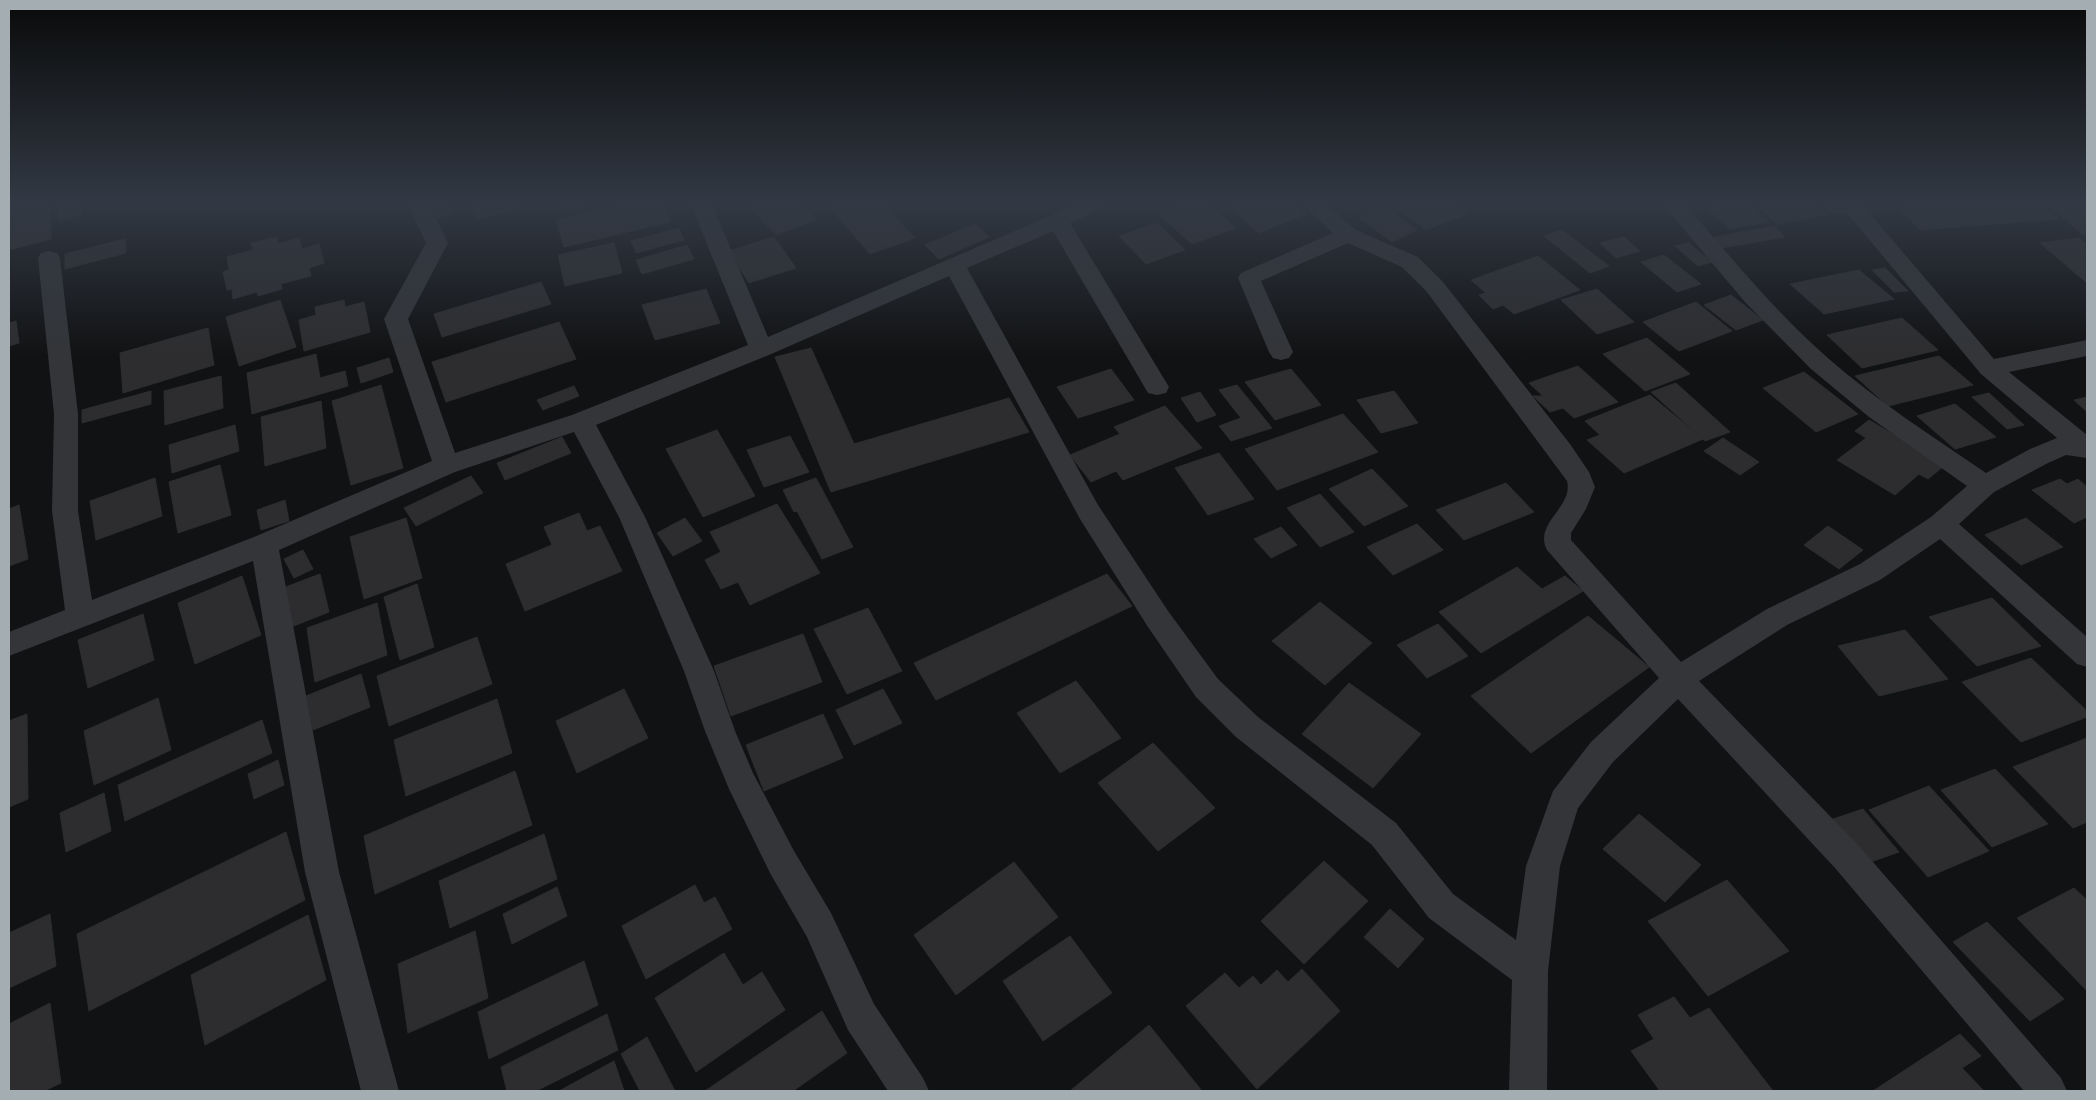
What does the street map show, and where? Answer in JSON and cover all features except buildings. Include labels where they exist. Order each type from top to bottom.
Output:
[{"type":"street","points":[[431,253],[396,319],[446,465]]},
{"type":"street","points":[[721,253],[761,349]]},
{"type":"street","points":[[9,644],[264,546],[446,465],[581,421],[761,349],[981,253]]},
{"type":"street","points":[[1077,253],[1157,387]]},
{"type":"street","points":[[1281,352],[1249,278],[1306,253]]},
{"type":"street","points":[[1390,253],[1410,262],[1435,287],[1561,451],[1580,479],[1582,486],[1573,509],[1558,531],[1557,543],[1678,679],[1847,857],[2048,1091]]},
{"type":"street","points":[[1716,253],[1777,322],[1842,383],[1908,433],[1985,485]]},
{"type":"street","points":[[1892,253],[1989,368],[2087,449]]},
{"type":"street","points":[[49,258],[66,414],[65,511],[80,616]]},
{"type":"street","points":[[954,265],[1088,512],[1158,619],[1207,688],[1247,727],[1384,834],[1441,906],[1530,971]]},
{"type":"street","points":[[1989,368],[2087,348]]},
{"type":"street","points":[[581,421],[632,517],[699,670],[720,731],[740,779],[782,862],[819,925],[862,1017],[910,1091]]},
{"type":"street","points":[[1528,1091],[1530,971],[1543,866],[1564,801],[1602,752],[1678,679],[1777,617],[1870,572],[1941,524],[1985,485],[2039,456],[2064,446],[2087,449]]},
{"type":"street","points":[[1941,524],[2087,655]]},
{"type":"street","points":[[264,546],[322,872],[380,1091]]}]
